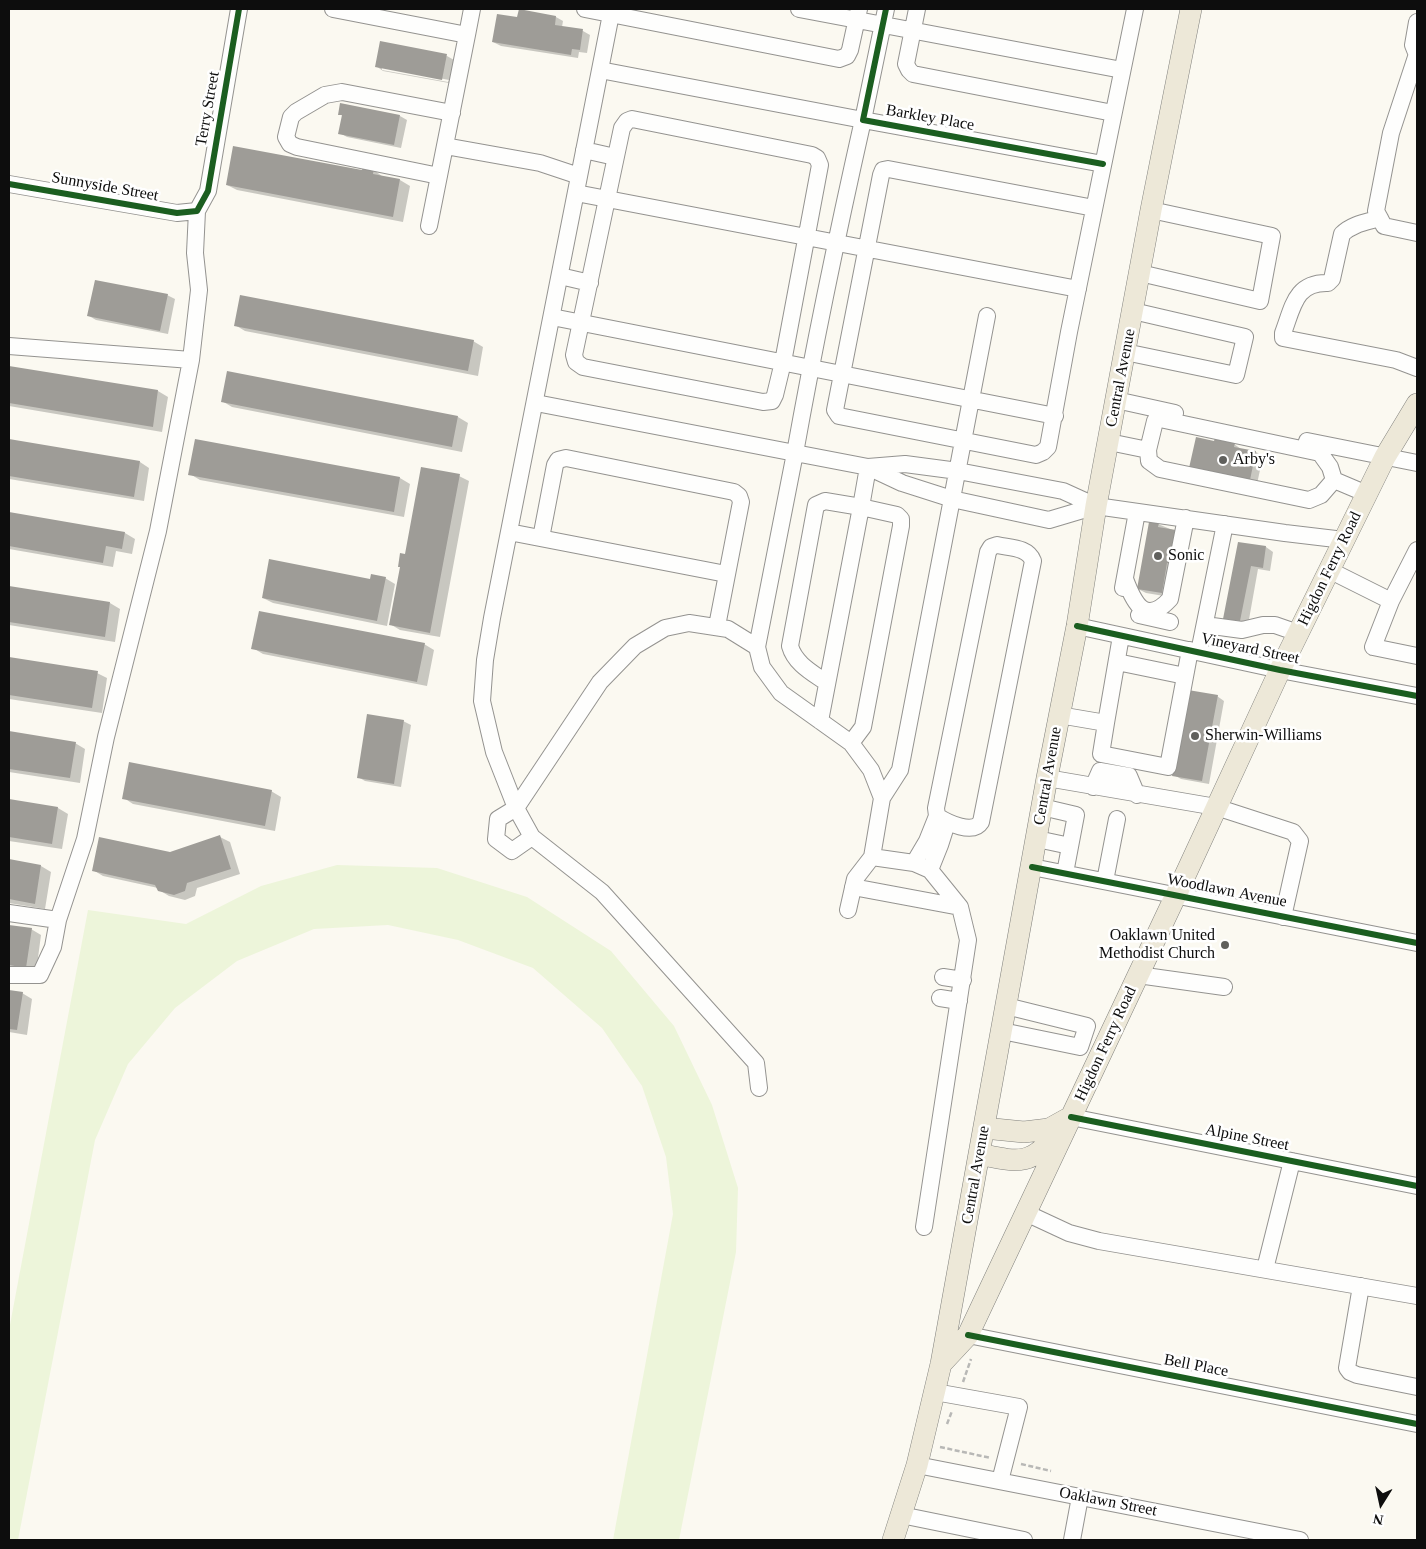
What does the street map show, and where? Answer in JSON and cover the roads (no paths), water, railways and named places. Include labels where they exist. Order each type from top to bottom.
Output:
[{"type":"main road","name":"Central Avenue","points":[[893,1540],[917,1465],[941,1364],[1047,778],[1077,626],[1096,506],[1151,210],[1191,9]]},
{"type":"main road","name":"Higdon Ferry Road","points":[[984,1128],[1024,1132],[1049,1129],[1071,1117],[1280,670],[1385,457],[1417,404]]},
{"type":"main road","points":[[979,1154],[1017,1162],[1031,1158],[1046,1148],[1071,1117]]},
{"type":"main road","points":[[941,1364],[974,1336],[1026,1213],[1071,1117]]},
{"type":"street","name":"Terry Street","points":[[198,211],[208,191],[239,9]]},
{"type":"street","points":[[333,9],[467,35]]},
{"type":"street","points":[[429,226],[472,9]]},
{"type":"street","points":[[585,9],[612,12],[839,59],[847,56],[850,50],[858,14]]},
{"type":"street","points":[[798,9],[858,14],[882,25],[1122,70]]},
{"type":"street","name":"Barkley Place","points":[[886,9],[863,120],[1103,164]]},
{"type":"street","points":[[917,9],[906,64],[913,74],[1113,113]]},
{"type":"street","points":[[1094,208],[888,169],[883,170],[835,410],[839,416],[1036,455],[1048,447],[1134,9]]},
{"type":"street","points":[[612,12],[509,532],[486,660],[482,701],[494,752],[516,808],[532,838],[602,892],[756,1063],[759,1088]]},
{"type":"street","points":[[1417,22],[1413,45],[1417,54],[1391,133],[1376,211],[1384,226],[1417,233]]},
{"type":"street","points":[[600,70],[863,120],[810,368],[757,647],[762,667],[781,693],[851,743],[871,770],[882,798]]},
{"type":"street","points":[[439,176],[297,147],[290,144],[286,137],[291,117],[296,112],[332,92],[342,92],[452,113]]},
{"type":"street","points":[[632,119],[812,155],[817,158],[820,165],[783,362],[772,400],[763,402],[583,367],[576,362],[574,356],[615,157],[622,128],[627,121],[632,119]]},
{"type":"street","points":[[445,146],[540,163],[580,176]]},
{"type":"street","points":[[584,150],[615,157]]},
{"type":"street","name":"Sunnyside Street","points":[[9,184],[177,213],[198,211]]},
{"type":"street","points":[[576,193],[1078,289]]},
{"type":"street","points":[[1140,273],[1260,301],[1272,236],[1151,210]]},
{"type":"street","points":[[9,975],[40,976],[53,947],[58,920],[85,840],[106,737],[158,531],[191,360],[199,290],[195,253],[198,211]]},
{"type":"street","points":[[1380,218],[1361,223],[1342,234],[1332,279],[1328,283],[1318,282],[1301,291],[1283,333],[1283,338],[1396,360],[1417,368]]},
{"type":"street","points":[[560,276],[590,283]]},
{"type":"street","points":[[1125,352],[1236,375],[1245,337],[1133,311]]},
{"type":"street","points":[[848,910],[855,879],[872,857],[882,798],[900,770],[988,316]]},
{"type":"street","points":[[552,317],[1055,416]]},
{"type":"street","points":[[9,346],[191,360]]},
{"type":"street","points":[[1116,400],[1417,463]]},
{"type":"street","points":[[536,403],[868,466],[905,464],[958,470],[1063,491],[1096,506],[1344,540]]},
{"type":"street","points":[[1334,480],[1316,498],[1302,500],[1160,469],[1149,461],[1148,450],[1155,422],[1160,419],[1320,453],[1330,467],[1334,480],[1367,494]]},
{"type":"street","points":[[1153,428],[1161,425],[1208,434],[1321,463],[1324,471],[1323,482],[1316,498]]},
{"type":"street","points":[[1109,442],[1148,450]]},
{"type":"street","points":[[541,538],[555,464],[558,460],[566,458],[734,492],[739,496],[741,502],[717,626]]},
{"type":"street","points":[[868,466],[902,483],[952,499],[1049,520],[1096,506]]},
{"type":"street","points":[[820,721],[868,466]]},
{"type":"street","points":[[827,683],[801,664],[792,654],[790,646],[816,505],[825,500],[897,515],[901,519],[863,728],[851,743]]},
{"type":"street","points":[[1137,512],[1122,592],[1125,604],[1131,611],[1145,617],[1170,622]]},
{"type":"street","points":[[1125,579],[1136,604],[1149,611],[1161,608],[1170,598],[1189,519]]},
{"type":"street","points":[[1165,645],[1189,519]]},
{"type":"street","points":[[1122,636],[1101,754],[1168,767],[1185,676],[1205,625],[1225,524]]},
{"type":"street","points":[[509,532],[726,574]]},
{"type":"street","points":[[930,870],[940,845],[942,819],[936,808],[988,552],[991,547],[997,545],[1025,551],[1033,561],[981,822],[978,827],[973,829],[942,819]]},
{"type":"street","points":[[1417,550],[1373,646],[1417,656]]},
{"type":"street","points":[[1329,570],[1392,601]]},
{"type":"street","points":[[532,838],[512,851],[496,839],[498,819],[516,808],[600,682],[635,646],[665,628],[689,623],[728,629],[757,647]]},
{"type":"street","points":[[1205,625],[1242,630],[1263,625],[1275,625],[1298,633]]},
{"type":"street","name":"Vineyard Street","points":[[1077,626],[1280,670],[1417,696]]},
{"type":"street","points":[[1117,662],[1185,676]]},
{"type":"street","points":[[1059,715],[1106,723]]},
{"type":"street","points":[[1047,778],[1216,808],[1293,832],[1300,841],[1284,917]]},
{"type":"street","points":[[1042,807],[1076,815],[1065,873]]},
{"type":"street","points":[[914,863],[942,819]]},
{"type":"street","points":[[1105,881],[1117,819]]},
{"type":"street","points":[[1037,839],[1070,846]]},
{"type":"street","points":[[872,857],[914,863],[930,870],[960,907],[968,940],[924,1227]]},
{"type":"street","name":"Woodlawn Avenue","points":[[1032,867],[1417,943]]},
{"type":"street","points":[[853,887],[960,907]]},
{"type":"street","points":[[9,913],[58,920]]},
{"type":"street","points":[[1138,975],[1224,987]]},
{"type":"street","points":[[943,977],[962,980]]},
{"type":"street","points":[[940,998],[959,1001]]},
{"type":"street","points":[[1002,1030],[1080,1047],[1087,1026],[1006,1006]]},
{"type":"street","name":"Alpine Street","points":[[1071,1117],[1417,1186]]},
{"type":"street","points":[[1265,1269],[1292,1161]]},
{"type":"street","points":[[1026,1213],[1069,1233],[1099,1240],[1417,1296]]},
{"type":"street","points":[[1361,1286],[1347,1368],[1350,1372],[1357,1375],[1417,1387]]},
{"type":"street","name":"Bell Place","points":[[974,1336],[1417,1424]]},
{"type":"street","points":[[934,1392],[1019,1407],[1000,1481]]},
{"type":"street","name":"Oaklawn Street","points":[[917,1465],[1300,1540]]},
{"type":"street","points":[[1072,1540],[1080,1497]]},
{"type":"street","points":[[901,1515],[1024,1540]]},
{"type":"place","name":"Arby's","points":[[1223,460]]},
{"type":"place","name":"Sonic","points":[[1158,556]]},
{"type":"place","name":"Sherwin-Williams","points":[[1195,736]]},
{"type":"place","name":"Oaklawn United Methodist Church","points":[[1225,945]]}]
